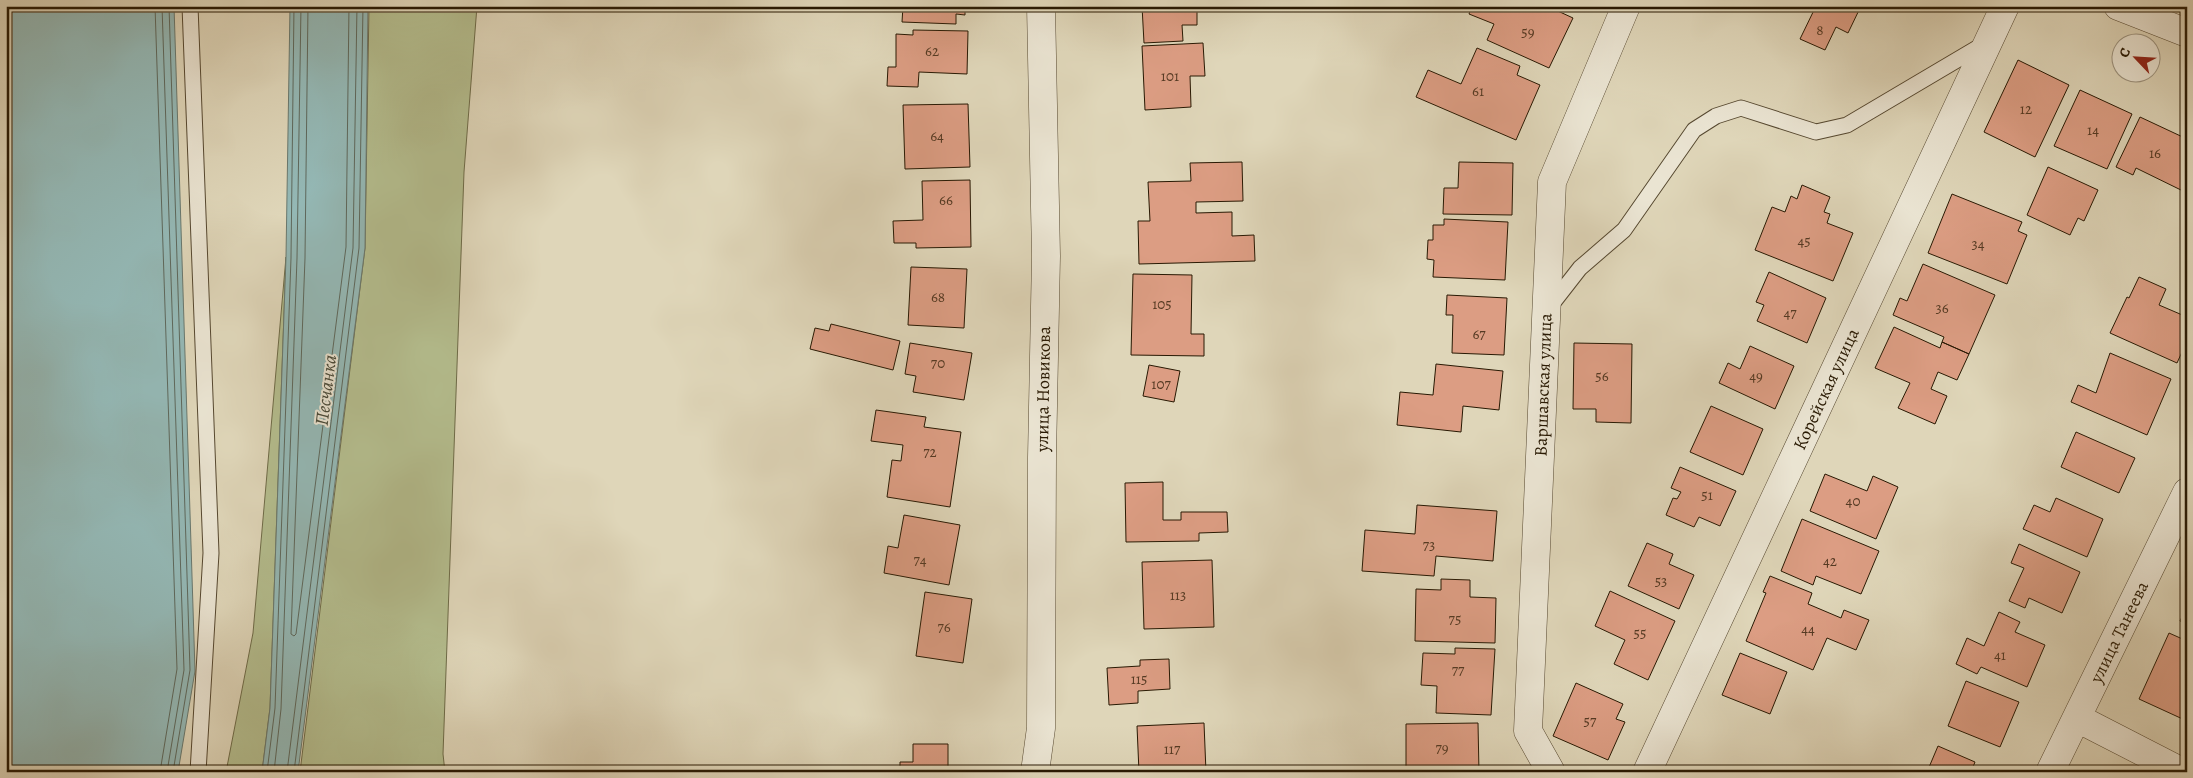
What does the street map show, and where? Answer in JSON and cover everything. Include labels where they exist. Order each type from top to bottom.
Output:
[{"type":"street","name":"улица Новикова","points":[[1035,772],[1041,728],[1042,457],[1046,256],[1041,6]]},
{"type":"street","name":"Варшавская улица","points":[[1551,772],[1528,731],[1552,182],[1626,6]]},
{"type":"street","name":"Корейская улица","points":[[1647,772],[2005,6]]},
{"type":"street","points":[[2118,6],[2187,33]]},
{"type":"street","name":"улица Танеева","points":[[2050,772],[2187,492]]},
{"type":"street","points":[[2077,718],[2182,772]]},
{"type":"lane","points":[[190,6],[211,553],[198,772]]},
{"type":"lane","points":[[1546,312],[1580,268],[1624,230],[1694,130],[1716,116],[1741,108],[1816,132],[1847,125],[1989,42]]},
{"type":"green space","points":[[369,6],[477,6],[464,172],[443,754],[445,772],[300,772],[365,248]]},
{"type":"green space","points":[[286,257],[270,708],[262,772],[226,772],[253,633]]},
{"type":"water","points":[[6,6],[174,6],[195,671],[178,772],[6,772]]},
{"type":"water","name":"Песчанка","points":[[290,6],[368,6],[365,248],[298,772],[262,772],[270,708],[286,257]]},
{"type":"building","points":[[903,6],[965,6],[965,15],[956,14],[956,24],[902,22]]},
{"type":"building","points":[[1142,6],[1197,6],[1197,25],[1182,25],[1183,41],[1144,43]]},
{"type":"building","points":[[1472,6],[1547,6],[1573,18],[1549,68],[1487,40],[1494,24],[1469,14]]},
{"type":"building","points":[[1816,6],[1861,6],[1848,33],[1836,27],[1825,50],[1800,39]]},
{"type":"building","points":[[913,30],[968,31],[967,74],[919,72],[918,87],[887,86],[888,67],[896,67],[896,34],[913,35]]},
{"type":"building","points":[[1203,43],[1205,76],[1190,76],[1191,107],[1145,110],[1142,46]]},
{"type":"building","points":[[1477,48],[1520,66],[1517,75],[1540,85],[1516,140],[1416,97],[1428,70],[1461,84]]},
{"type":"building","points":[[2018,60],[2069,85],[2035,157],[1984,132]]},
{"type":"building","points":[[2080,90],[2132,114],[2107,169],[2054,146]]},
{"type":"building","points":[[968,104],[970,167],[905,169],[903,105]]},
{"type":"building","points":[[2140,117],[2187,139],[2187,183],[2183,191],[2136,168],[2133,175],[2116,167]]},
{"type":"building","points":[[1242,162],[1243,201],[1196,202],[1196,213],[1232,212],[1232,236],[1254,235],[1255,261],[1139,264],[1138,221],[1150,221],[1148,182],[1191,181],[1190,163]]},
{"type":"building","points":[[1459,162],[1513,163],[1512,215],[1443,214],[1444,188],[1458,188]]},
{"type":"building","points":[[2048,167],[2098,190],[2084,221],[2078,218],[2070,235],[2027,215]]},
{"type":"building","points":[[970,180],[971,247],[916,248],[916,243],[894,243],[893,221],[923,220],[922,181]]},
{"type":"building","points":[[1802,185],[1830,197],[1824,212],[1830,214],[1827,223],[1853,233],[1833,281],[1755,250],[1772,207],[1785,212],[1791,196],[1797,199]]},
{"type":"building","points":[[1952,194],[2022,222],[2018,231],[2027,235],[2007,284],[1928,253]]},
{"type":"building","points":[[1444,219],[1508,222],[1505,280],[1433,277],[1434,260],[1427,259],[1428,240],[1433,240],[1433,225],[1444,225]]},
{"type":"building","points":[[1923,264],[1995,295],[1969,354],[1942,342],[1944,337],[1893,315],[1900,298],[1907,301]]},
{"type":"building","points":[[911,267],[967,269],[964,328],[908,325]]},
{"type":"building","points":[[1769,272],[1826,298],[1807,343],[1757,321],[1764,305],[1756,302]]},
{"type":"building","points":[[1133,274],[1192,275],[1191,334],[1204,334],[1204,356],[1131,355]]},
{"type":"building","points":[[2139,277],[2166,289],[2159,305],[2187,317],[2187,341],[2177,363],[2110,333]]},
{"type":"building","points":[[1447,295],[1507,298],[1504,355],[1452,353],[1453,315],[1446,315]]},
{"type":"building","points":[[831,324],[900,341],[893,370],[810,349],[815,328],[829,331]]},
{"type":"building","points":[[1894,327],[1940,348],[1942,342],[1969,354],[1957,380],[1938,372],[1931,389],[1947,396],[1935,424],[1898,408],[1910,383],[1875,368]]},
{"type":"building","points":[[910,343],[972,353],[964,400],[913,392],[916,376],[905,374]]},
{"type":"building","points":[[1574,343],[1632,344],[1631,423],[1596,422],[1596,409],[1573,409]]},
{"type":"building","points":[[1750,346],[1794,366],[1775,409],[1719,383],[1728,363],[1740,369]]},
{"type":"building","points":[[2110,353],[2171,379],[2147,435],[2071,402],[2078,385],[2096,393]]},
{"type":"building","points":[[1436,364],[1503,371],[1499,410],[1463,406],[1461,432],[1397,425],[1400,392],[1433,395]]},
{"type":"building","points":[[1149,365],[1180,371],[1174,402],[1143,396]]},
{"type":"building","points":[[1711,406],[1763,429],[1743,475],[1690,452]]},
{"type":"building","points":[[876,410],[926,417],[924,427],[961,432],[950,507],[887,497],[892,460],[901,461],[903,445],[871,441]]},
{"type":"building","points":[[2076,432],[2135,458],[2119,493],[2061,467]]},
{"type":"building","points":[[1680,467],[1736,491],[1720,526],[1699,517],[1694,527],[1666,515],[1673,498],[1677,499],[1681,492],[1671,488]]},
{"type":"building","points":[[1825,474],[1867,491],[1873,476],[1898,487],[1876,539],[1810,511]]},
{"type":"building","points":[[1163,482],[1163,520],[1181,520],[1181,512],[1227,512],[1228,532],[1199,533],[1199,541],[1126,542],[1125,483]]},
{"type":"building","points":[[2056,498],[2103,519],[2087,557],[2023,529],[2034,505],[2050,512]]},
{"type":"building","points":[[1417,505],[1497,511],[1493,561],[1436,556],[1434,576],[1362,571],[1365,530],[1415,534]]},
{"type":"building","points":[[904,515],[960,525],[949,585],[884,573],[888,546],[898,548]]},
{"type":"building","points":[[1802,519],[1879,551],[1861,594],[1816,576],[1813,585],[1781,571]]},
{"type":"building","points":[[1647,543],[1673,554],[1669,564],[1694,575],[1679,609],[1628,586]]},
{"type":"building","points":[[2019,544],[2080,572],[2062,613],[2029,598],[2025,608],[2009,601],[2024,568],[2011,563]]},
{"type":"building","points":[[1212,560],[1214,627],[1144,629],[1142,562]]},
{"type":"building","points":[[1770,576],[1812,593],[1808,604],[1841,618],[1844,610],[1869,620],[1856,650],[1827,638],[1813,670],[1746,641],[1766,593],[1763,592]]},
{"type":"building","points":[[1441,579],[1470,580],[1470,597],[1496,598],[1495,643],[1415,641],[1416,589],[1441,590]]},
{"type":"building","points":[[1610,591],[1675,621],[1648,680],[1614,664],[1625,640],[1595,626]]},
{"type":"building","points":[[925,592],[972,599],[963,663],[916,656]]},
{"type":"building","points":[[2187,606],[2187,625],[2180,621]]},
{"type":"building","points":[[1999,612],[2020,622],[2015,632],[2045,645],[2027,687],[1981,667],[1977,674],[1956,664],[1967,638],[1984,646]]},
{"type":"building","points":[[2169,633],[2187,641],[2187,721],[2139,699]]},
{"type":"building","points":[[1455,648],[1495,649],[1491,715],[1436,713],[1437,686],[1421,685],[1423,653],[1455,654]]},
{"type":"building","points":[[1740,653],[1787,672],[1770,714],[1722,695]]},
{"type":"building","points":[[1169,659],[1170,689],[1138,691],[1138,703],[1109,705],[1107,668],[1140,666],[1140,660]]},
{"type":"building","points":[[1966,681],[2019,702],[2000,747],[1948,726]]},
{"type":"building","points":[[1576,683],[1623,704],[1616,719],[1625,722],[1608,760],[1553,736]]},
{"type":"building","points":[[1204,723],[1206,772],[1139,772],[1137,726]]},
{"type":"building","points":[[1478,723],[1479,772],[1406,772],[1406,724]]},
{"type":"building","points":[[913,744],[948,744],[948,772],[900,772],[900,762],[913,762]]},
{"type":"building","points":[[1938,746],[1975,762],[1971,772],[1927,772]]}]
